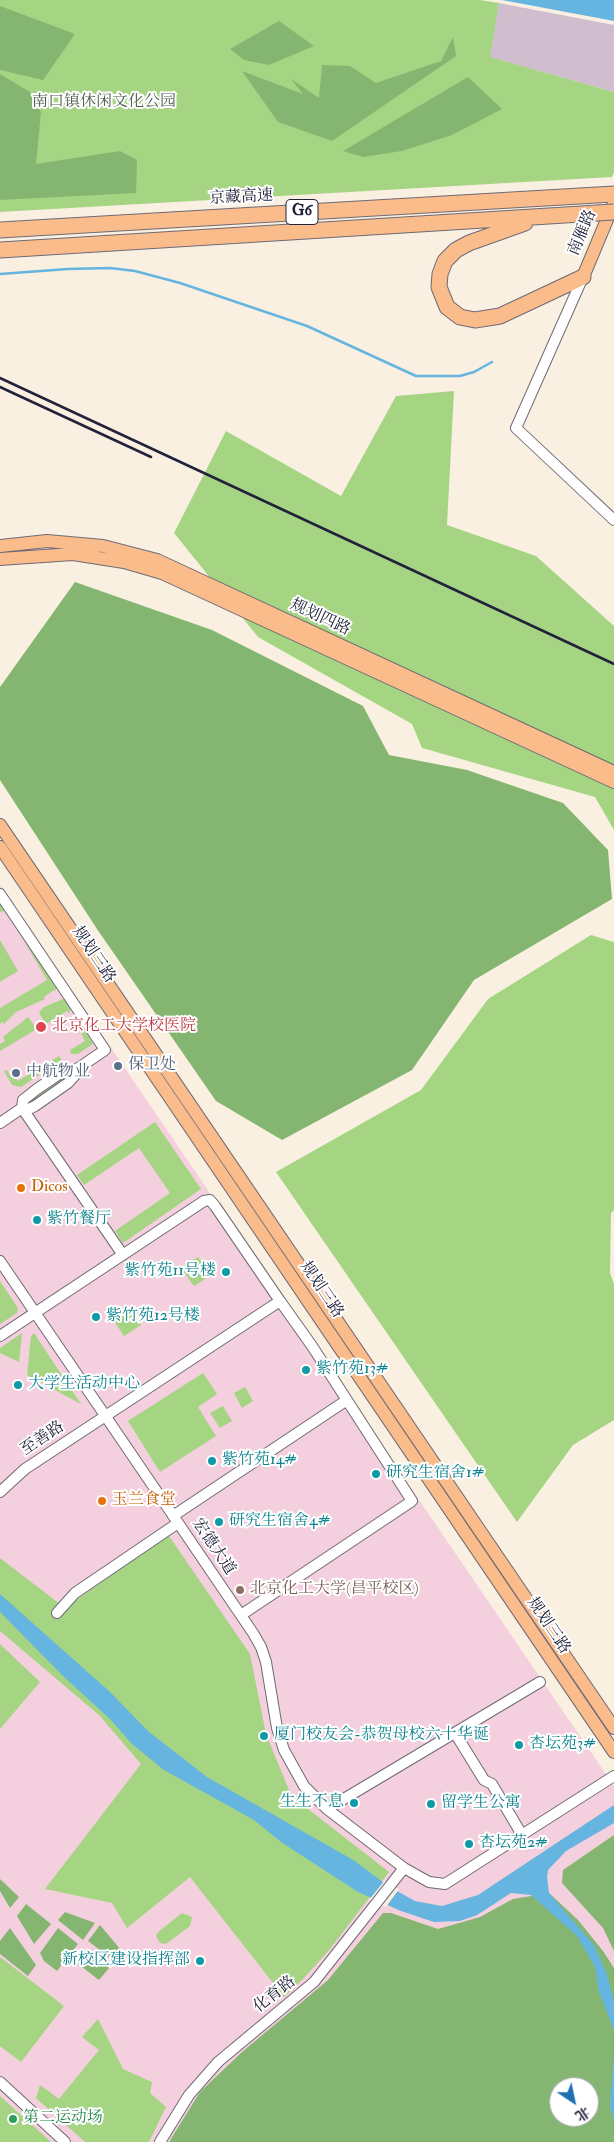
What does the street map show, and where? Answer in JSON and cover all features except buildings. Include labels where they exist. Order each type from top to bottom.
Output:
[{"type":"highway","name":"京藏高速","points":[[0,230],[611,197]]},
{"type":"highway","name":"G6","points":[[0,250],[614,212]]},
{"type":"highway","points":[[548,216],[502,231],[456,250],[445,261],[440,274],[439,287],[447,308],[460,317],[475,320],[500,316],[583,277]]},
{"type":"main road","name":"南雁路","points":[[583,277],[611,197]]},
{"type":"main road","name":"规划四路","points":[[0,546],[47,541],[94,545],[157,560],[614,772]]},
{"type":"main road","name":"规划四路","points":[[0,559],[73,554],[124,562],[162,573],[614,782]]},
{"type":"main road","name":"规划三路","points":[[0,825],[614,1752]]},
{"type":"main road","name":"规划三路","points":[[0,847],[614,1728]]},
{"type":"street","points":[[583,277],[516,428],[614,520]]},
{"type":"street","points":[[0,894],[105,1050],[77,1069],[76,1074],[68,1083],[35,1106],[29,1109],[22,1108],[0,1123]]},
{"type":"street","points":[[22,1108],[123,1255]]},
{"type":"street","points":[[0,1336],[204,1200],[210,1200],[347,1400],[412,1501],[241,1615]]},
{"type":"street","name":"宏德大道","points":[[0,1261],[262,1647],[269,1674],[277,1728],[284,1750],[304,1786],[326,1809],[404,1868],[430,1882],[445,1884],[522,1835]]},
{"type":"street","name":"至善路","points":[[0,1492],[25,1469],[280,1301]]},
{"type":"street","points":[[57,1613],[75,1592],[347,1400]]},
{"type":"street","points":[[326,1809],[540,1682]]},
{"type":"street","points":[[455,1732],[484,1780],[494,1787],[522,1835],[614,1776]]},
{"type":"street","name":"化育路","points":[[160,2142],[189,2095],[218,2062],[307,1989],[374,1908],[404,1868]]},
{"type":"street","points":[[0,2082],[65,2142]]},
{"type":"shaded area","points":[[499,3],[614,25],[614,92],[489,57]]},
{"type":"shaded area","name":"北京化工大学(昌平校区)","points":[[0,885],[614,1786],[614,2142],[0,2142]]},
{"type":"green space","name":"南口镇休闲文化公园","points":[[0,0],[480,0],[499,3],[490,57],[614,92],[614,172],[612,177],[0,212]]},
{"type":"green space","points":[[0,6],[75,34],[43,80],[0,70]]},
{"type":"green space","points":[[279,21],[314,46],[269,65],[244,60],[230,49]]},
{"type":"green space","points":[[453,37],[456,56],[332,141],[278,122],[242,71],[303,94],[291,79],[319,98],[322,65],[350,66],[376,83],[441,61]]},
{"type":"green space","points":[[0,74],[30,92],[41,112],[36,164],[120,151],[137,160],[136,193],[0,200]]},
{"type":"green space","points":[[468,77],[502,109],[452,135],[402,151],[363,157],[343,151]]},
{"type":"green space","points":[[454,391],[447,525],[536,556],[614,626],[614,830],[595,797],[422,748],[412,724],[258,637],[174,533],[226,431],[341,496],[396,396]]},
{"type":"green space","points":[[75,582],[212,630],[363,706],[389,755],[467,770],[563,803],[608,850],[612,899],[474,980],[412,1070],[282,1140],[216,1101],[97,929],[0,780],[0,687]]},
{"type":"green space","points":[[0,901],[58,985],[55,991],[44,997],[45,999],[16,1012],[4,1024],[2,1022],[0,1024],[0,1008],[47,980],[6,910],[0,912]]},
{"type":"green space","points":[[591,935],[614,942],[614,1210],[611,1213],[610,1273],[614,1284],[614,1420],[573,1445],[517,1522],[276,1172],[421,1090],[488,999]]},
{"type":"green space","points":[[0,940],[18,971],[0,982]]},
{"type":"green space","points":[[63,999],[68,1000],[72,1005],[69,1014],[67,1011],[46,1024],[39,1013],[41,1010]]},
{"type":"green space","points":[[28,1017],[37,1029],[0,1051],[0,1044],[5,1041],[3,1037]]},
{"type":"green space","points":[[85,1031],[93,1044],[78,1054],[71,1054],[70,1050],[85,1041],[81,1034]]},
{"type":"green space","points":[[59,1056],[62,1060],[21,1087],[12,1085],[4,1071],[7,1070],[11,1077],[14,1076],[18,1081]]},
{"type":"green space","points":[[67,1075],[70,1076],[33,1104],[28,1104],[28,1100]]},
{"type":"green space","points":[[155,1122],[201,1189],[123,1243],[115,1231],[170,1193],[139,1148],[84,1185],[77,1175]]},
{"type":"green space","points":[[198,1257],[211,1275],[194,1286],[181,1268]]},
{"type":"green space","points":[[0,1281],[18,1308],[17,1313],[0,1324]]},
{"type":"green space","points":[[129,1307],[141,1325],[124,1336],[112,1318]]},
{"type":"green space","points":[[22,1333],[19,1362],[0,1353],[0,1348]]},
{"type":"green space","points":[[34,1333],[81,1404],[27,1375],[31,1336]]},
{"type":"green space","points":[[203,1373],[217,1394],[198,1407],[216,1436],[160,1472],[128,1421]]},
{"type":"green space","points":[[245,1387],[253,1401],[242,1408],[234,1393]]},
{"type":"green space","points":[[223,1406],[232,1421],[220,1428],[210,1413]]},
{"type":"green space","points":[[169,1536],[250,1654],[266,1734],[289,1790],[303,1805],[389,1872],[330,1949],[284,1997],[190,1877],[127,1928],[112,1903],[45,1889],[141,1764],[99,1715],[0,1631],[0,1558],[65,1608]]},
{"type":"green space","points":[[0,1644],[40,1682],[0,1729]]},
{"type":"green space","points":[[614,1835],[614,1951],[603,1928],[562,1883],[563,1870]]},
{"type":"green space","points":[[0,1879],[19,1897],[10,1908],[0,1891]]},
{"type":"green space","points":[[549,1893],[578,1920],[614,1968],[614,2142],[169,2142],[200,2092],[242,2052],[328,1980],[383,1913],[391,1913],[438,1929],[480,1917],[513,1899]]},
{"type":"green space","points":[[26,1904],[51,1924],[34,1944],[17,1916]]},
{"type":"green space","points":[[65,1912],[95,1923],[83,1940],[58,1920]]},
{"type":"green space","points":[[182,1913],[192,1917],[190,1926],[166,1944],[160,1943],[156,1936],[158,1932]]},
{"type":"green space","points":[[100,1925],[121,1950],[113,1960],[88,1941]]},
{"type":"green space","points":[[10,1928],[36,1965],[28,1976],[0,1954],[0,1941]]},
{"type":"green space","points":[[58,1928],[78,1944],[57,1971],[44,1961],[40,1953]]},
{"type":"green space","points":[[86,1950],[109,1968],[99,1980],[77,1963]]},
{"type":"green space","points":[[0,1957],[64,2006],[21,2062],[0,2046]]},
{"type":"green space","points":[[98,2019],[123,2069],[152,2082],[150,2093],[166,2107],[149,2142],[85,2142],[36,2098],[40,2085],[59,2099],[99,2050],[82,2037]]},
{"type":"green space","name":"第二运动场","points":[[0,2096],[51,2142],[0,2142]]},
{"type":"water","points":[[502,0],[614,0],[614,21]]},
{"type":"water","points":[[0,1594],[109,1691],[149,1732],[207,1777],[355,1861],[388,1886],[415,1901],[442,1906],[478,1895],[614,1805],[614,1823],[566,1851],[548,1870],[547,1877],[549,1893],[594,1945],[607,1974],[614,2001],[614,2031],[598,1989],[595,1967],[577,1936],[531,1895],[511,1893],[477,1915],[460,1921],[434,1922],[401,1911],[358,1892],[281,1842],[254,1820],[164,1770],[132,1744],[111,1720],[62,1675],[0,1612]]},
{"type":"water","points":[[614,2053],[614,2120],[610,2107]]},
{"type":"pier","points":[[385,1880],[399,1889],[386,1907],[369,1900]]},
{"type":"waterway","points":[[0,274],[110,268],[135,271],[180,283],[307,326],[416,376],[460,376],[474,372],[492,362]]},
{"type":"railway","points":[[0,378],[614,664]]},
{"type":"railway","points":[[0,387],[151,457]]},
{"type":"place","name":"北京化工大学校医院","points":[[41,1027]]},
{"type":"place","name":"保卫处","points":[[118,1066]]},
{"type":"place","name":"中航物业","points":[[16,1073]]},
{"type":"place","name":"Dicos","points":[[21,1188]]},
{"type":"place","name":"紫竹餐厅","points":[[37,1220]]},
{"type":"place","name":"紫竹苑11号楼","points":[[226,1272]]},
{"type":"place","name":"紫竹苑12号楼","points":[[96,1317]]},
{"type":"place","name":"紫竹苑13#","points":[[306,1370]]},
{"type":"place","name":"大学生活动中心","points":[[18,1385]]},
{"type":"place","name":"紫竹苑14#","points":[[212,1461]]},
{"type":"place","name":"研究生宿舍1#","points":[[376,1474]]},
{"type":"place","name":"玉兰食堂","points":[[102,1501]]},
{"type":"place","name":"研究生宿舍4#","points":[[219,1522]]},
{"type":"place","name":"北京化工大学(昌平校区)","points":[[240,1590]]},
{"type":"place","name":"厦门校友会-恭贺母校六十华诞","points":[[264,1736]]},
{"type":"place","name":"杏坛苑3#","points":[[519,1745]]},
{"type":"place","name":"生生不息","points":[[354,1803]]},
{"type":"place","name":"留学生公寓","points":[[431,1804]]},
{"type":"place","name":"杏坛苑2#","points":[[469,1844]]},
{"type":"place","name":"新校区建设指挥部","points":[[200,1961]]},
{"type":"place","name":"第二运动场","points":[[13,2119]]}]
